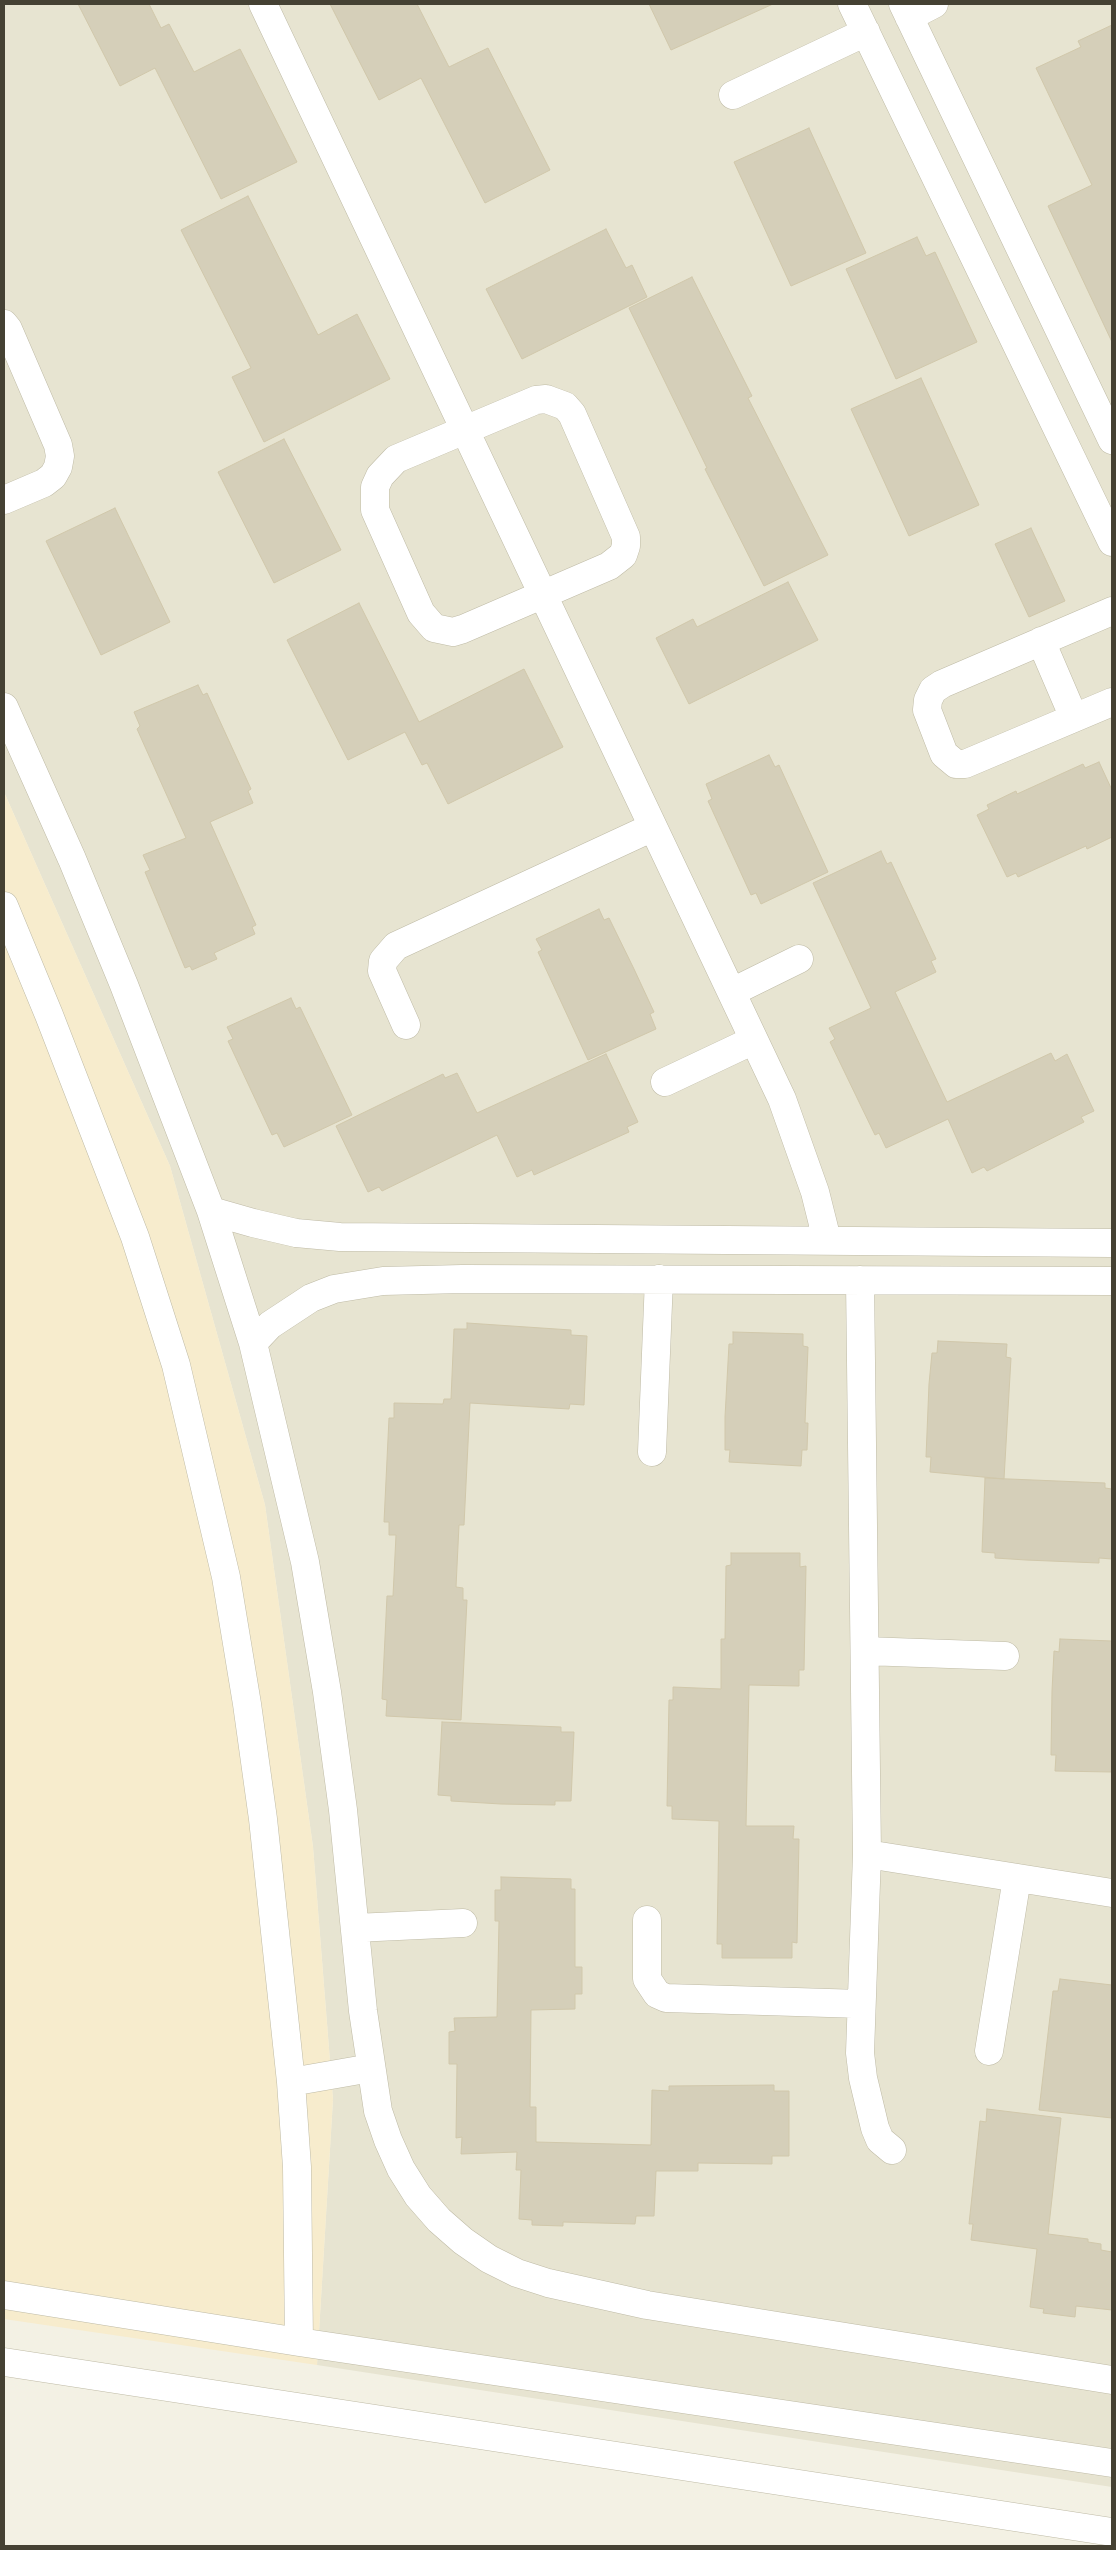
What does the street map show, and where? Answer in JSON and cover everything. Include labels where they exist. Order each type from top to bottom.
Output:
[{"type":"street","points":[[263,4],[754,1040],[800,1145],[827,1240]]},
{"type":"street","points":[[852,4],[1112,542]]},
{"type":"street","points":[[934,4],[906,10],[1104,401],[1112,440]]},
{"type":"street","points":[[733,95],[866,32]]},
{"type":"street","points":[[4,324],[58,445],[60,456],[53,476],[44,483],[4,500]]},
{"type":"street","points":[[546,399],[561,403],[572,414],[623,529],[626,546],[617,562],[453,632],[434,628],[421,613],[375,510],[375,487],[380,476],[396,459],[465,431],[536,400],[546,399]]},
{"type":"street","points":[[1112,610],[942,684],[933,690],[928,700],[927,710],[944,754],[956,764],[965,764],[1112,702]]},
{"type":"street","points":[[1041,641],[1074,718]]},
{"type":"street","points":[[4,707],[72,859],[124,985],[211,1211],[253,1343],[282,1459],[306,1572],[327,1692],[342,1800],[371,2068],[378,2110],[388,2140],[401,2169],[418,2196],[439,2220],[463,2241],[489,2259],[518,2273],[548,2283],[647,2305],[1112,2380]]},
{"type":"street","points":[[406,1025],[382,971],[383,961],[396,946],[653,827]]},
{"type":"street","points":[[4,906],[49,1015],[135,1237],[176,1365],[226,1577],[247,1704],[263,1827],[291,2082],[297,2167],[299,2342]]},
{"type":"street","points":[[732,992],[799,959]]},
{"type":"street","points":[[665,1082],[754,1040]]},
{"type":"street","points":[[211,1211],[253,1223],[322,1235],[383,1238],[465,1237],[1112,1243]]},
{"type":"street","points":[[462,1279],[465,1237]]},
{"type":"street","points":[[253,1343],[270,1325],[290,1310],[334,1289],[383,1281],[462,1279],[1112,1281]]},
{"type":"street","points":[[652,1452],[659,1279]]},
{"type":"street","points":[[860,1280],[867,1854],[860,2053],[868,2103],[880,2140],[892,2150]]},
{"type":"street","points":[[865,1651],[1005,1656]]},
{"type":"street","points":[[867,1854],[1112,1893]]},
{"type":"street","points":[[989,2051],[1017,1878]]},
{"type":"street","points":[[647,1920],[647,1979],[657,1994],[666,1998],[861,2004]]},
{"type":"street","points":[[355,1928],[463,1923]]},
{"type":"street","points":[[291,2082],[371,2068]]},
{"type":"street","points":[[4,2295],[299,2342],[1112,2463]]},
{"type":"street","points":[[4,2362],[1112,2532]]},
{"type":"shaded area","points":[[4,4],[1112,4],[1112,2487],[317,2365],[333,2099],[313,1847],[265,1505],[170,1166],[4,792]]},
{"type":"shaded area","points":[[4,792],[170,1166],[265,1505],[313,1847],[333,2099],[317,2365],[4,2319]]},
{"type":"building","points":[[78,4],[149,4],[161,28],[169,24],[194,72],[240,49],[297,162],[221,199],[155,68],[120,86]]},
{"type":"building","points":[[330,4],[417,4],[449,67],[488,48],[550,170],[485,203],[421,78],[379,100]]},
{"type":"building","points":[[649,4],[773,4],[671,50]]},
{"type":"building","points":[[1112,25],[1112,342],[1048,206],[1092,185],[1036,68],[1081,47],[1078,41]]},
{"type":"building","points":[[809,128],[866,253],[791,286],[734,162]]},
{"type":"building","points":[[248,196],[318,335],[357,314],[390,379],[264,442],[232,377],[251,368],[181,230]]},
{"type":"building","points":[[606,229],[626,268],[632,265],[647,297],[522,359],[486,289]]},
{"type":"building","points":[[917,237],[926,256],[935,252],[977,342],[896,379],[846,269]]},
{"type":"building","points":[[692,277],[752,396],[748,398],[828,555],[764,586],[705,469],[707,468],[629,308]]},
{"type":"building","points":[[921,378],[979,505],[909,536],[851,409]]},
{"type":"building","points":[[284,439],[341,550],[274,583],[218,472]]},
{"type":"building","points":[[115,508],[170,622],[101,655],[46,541]]},
{"type":"building","points":[[1031,528],[1065,601],[1029,617],[995,544]]},
{"type":"building","points":[[788,582],[818,640],[689,704],[656,638],[693,619],[697,627]]},
{"type":"building","points":[[359,603],[419,722],[524,669],[563,747],[448,804],[427,763],[422,765],[405,732],[348,760],[287,640]]},
{"type":"building","points":[[198,685],[203,695],[207,693],[251,789],[248,791],[253,803],[210,822],[256,925],[252,927],[255,934],[214,953],[217,959],[192,970],[190,966],[185,968],[145,872],[150,870],[143,855],[186,838],[137,729],[140,726],[134,712]]},
{"type":"building","points":[[769,755],[775,767],[779,765],[828,872],[761,904],[756,893],[751,895],[708,801],[712,799],[706,784]]},
{"type":"building","points":[[1099,762],[1112,790],[1112,837],[1087,849],[1086,846],[1018,877],[1016,873],[1007,877],[977,815],[989,809],[987,805],[1016,791],[1017,794],[1083,764],[1085,768]]},
{"type":"building","points":[[881,851],[887,864],[891,862],[936,959],[931,961],[936,972],[895,992],[947,1102],[1051,1053],[1055,1061],[1067,1054],[1094,1111],[1081,1117],[1084,1122],[987,1171],[984,1167],[972,1173],[948,1119],[886,1148],[879,1133],[875,1135],[830,1042],[835,1039],[829,1028],[871,1008],[813,883]]},
{"type":"building","points":[[599,909],[604,920],[609,918],[634,969],[654,1012],[650,1014],[656,1029],[588,1060],[538,952],[542,950],[536,939]]},
{"type":"building","points":[[291,998],[296,1009],[300,1007],[352,1115],[284,1147],[277,1133],[272,1135],[228,1041],[233,1039],[227,1027]]},
{"type":"building","points":[[606,1054],[638,1122],[627,1127],[629,1132],[534,1175],[532,1170],[517,1177],[497,1135],[382,1191],[379,1187],[368,1192],[336,1126],[443,1074],[445,1078],[457,1073],[477,1113]]},
{"type":"building","points":[[467,1323],[571,1330],[571,1335],[587,1336],[584,1405],[570,1404],[569,1409],[470,1403],[464,1525],[459,1525],[456,1587],[463,1588],[463,1600],[467,1600],[461,1720],[386,1716],[387,1700],[382,1699],[387,1596],[393,1596],[396,1535],[389,1535],[389,1522],[384,1522],[389,1418],[394,1418],[394,1403],[443,1404],[444,1399],[451,1399],[454,1329],[467,1329]]},
{"type":"building","points":[[733,1332],[803,1334],[803,1346],[808,1347],[805,1423],[808,1423],[807,1450],[802,1450],[801,1466],[729,1462],[730,1450],[725,1450],[725,1417],[729,1344],[733,1344]]},
{"type":"building","points":[[938,1341],[1007,1344],[1006,1357],[1011,1358],[1004,1479],[930,1472],[931,1457],[926,1457],[929,1384],[932,1353],[937,1353]]},
{"type":"building","points":[[985,1478],[1105,1483],[1105,1488],[1112,1489],[1112,1559],[1099,1558],[1099,1563],[1026,1560],[995,1558],[995,1553],[982,1552]]},
{"type":"building","points":[[731,1553],[800,1553],[800,1567],[806,1566],[804,1670],[799,1670],[799,1686],[749,1685],[746,1826],[794,1826],[793,1839],[799,1839],[797,1943],[792,1942],[792,1958],[722,1958],[722,1944],[717,1944],[719,1821],[672,1819],[672,1806],[667,1806],[669,1700],[673,1700],[673,1687],[721,1689],[721,1639],[725,1639],[726,1566],[731,1565]]},
{"type":"building","points":[[1060,1639],[1112,1641],[1112,1772],[1055,1771],[1056,1755],[1051,1755],[1052,1691],[1054,1651],[1059,1652]]},
{"type":"building","points":[[442,1722],[561,1727],[561,1732],[574,1732],[571,1801],[555,1801],[555,1805],[501,1804],[451,1801],[451,1796],[438,1795]]},
{"type":"building","points":[[501,1877],[571,1879],[571,1889],[575,1889],[575,1967],[582,1967],[582,1994],[575,1994],[575,2009],[531,2010],[530,2107],[536,2107],[536,2142],[651,2145],[652,2090],[669,2091],[669,2086],[774,2085],[774,2091],[789,2091],[789,2156],[772,2156],[772,2164],[698,2163],[698,2171],[656,2171],[654,2216],[636,2216],[635,2224],[563,2222],[563,2226],[532,2225],[532,2220],[519,2219],[521,2170],[516,2170],[517,2152],[461,2154],[462,2137],[456,2138],[457,2064],[449,2064],[449,2032],[455,2031],[454,2018],[497,2017],[499,1921],[495,1921],[495,1890],[501,1890]]},
{"type":"building","points":[[1060,1979],[1112,1985],[1112,2118],[1039,2110],[1053,1991],[1058,1991]]},
{"type":"building","points":[[987,2109],[1061,2118],[1048,2234],[1088,2239],[1088,2242],[1101,2244],[1101,2250],[1112,2252],[1112,2310],[1076,2306],[1075,2317],[1043,2313],[1044,2309],[1030,2307],[1037,2249],[971,2240],[973,2224],[969,2224],[980,2121],[986,2122]]}]
